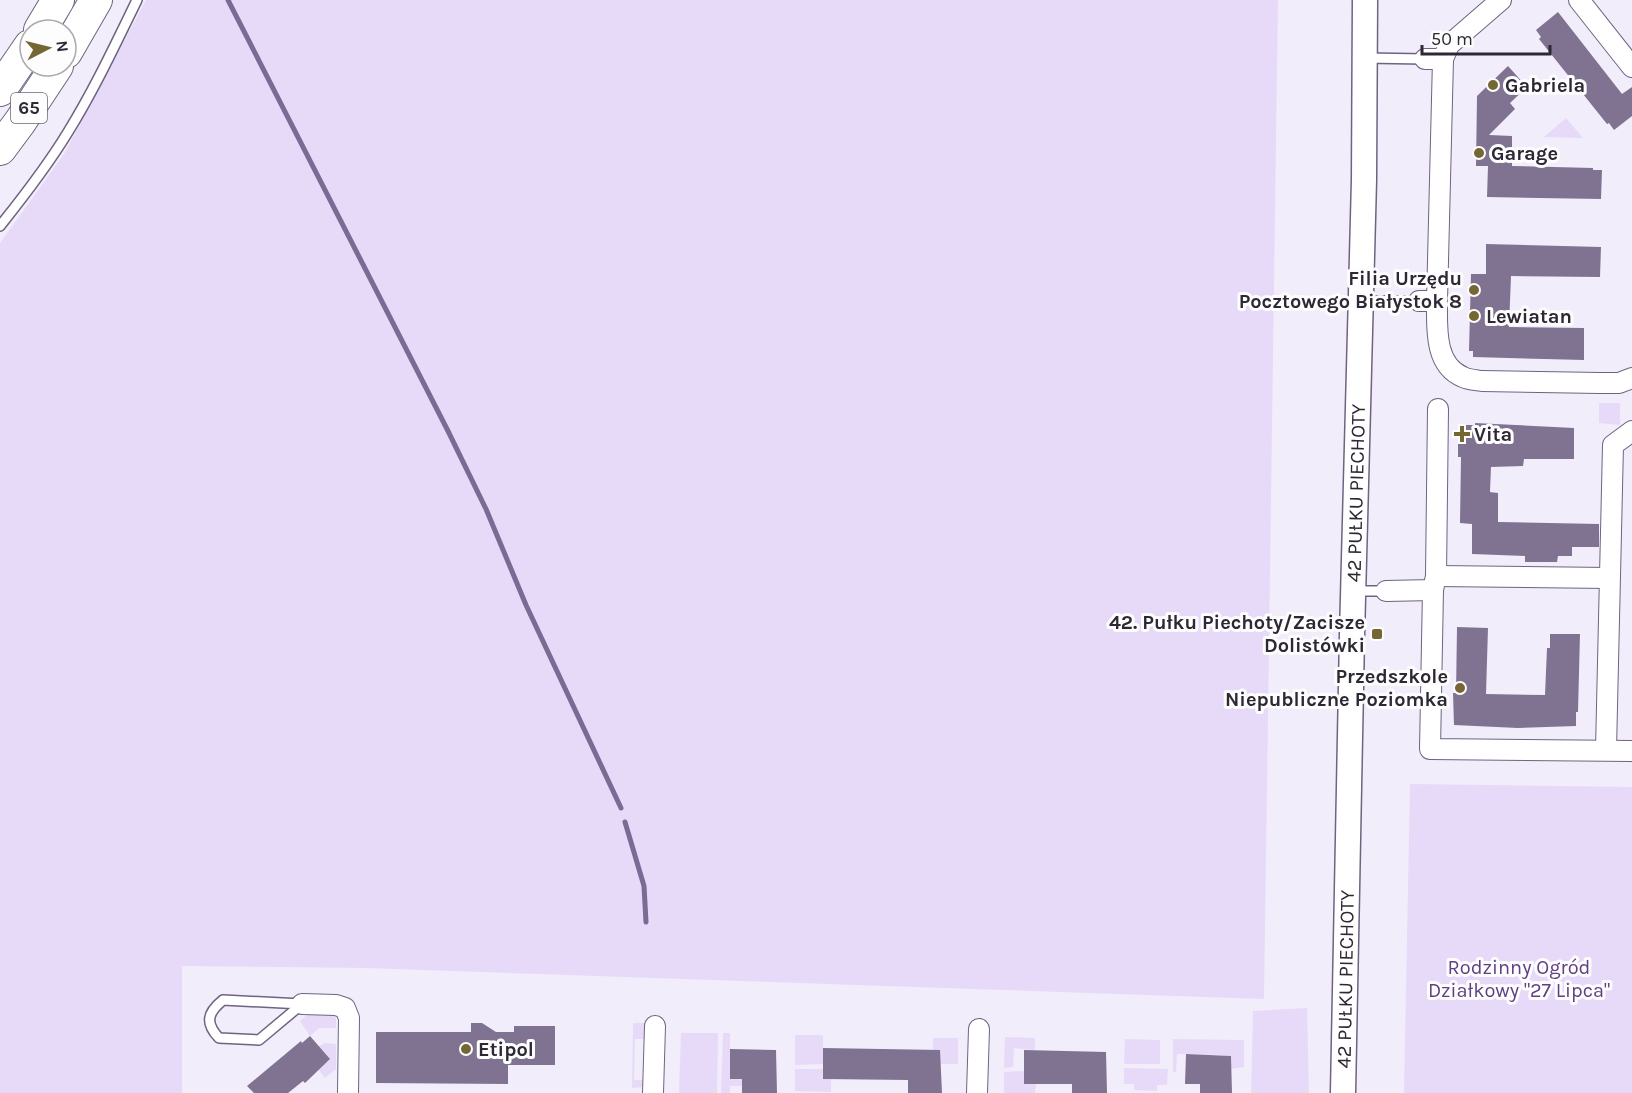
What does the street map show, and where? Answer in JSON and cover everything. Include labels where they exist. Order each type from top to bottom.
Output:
[{"type":"highway","points":[[47,18],[58,0]]},
{"type":"highway","points":[[78,31],[96,0]]},
{"type":"highway","name":"65","points":[[0,90],[18,64]]},
{"type":"highway","name":"65","points":[[0,149],[49,78]]},
{"type":"street","name":"42 PUŁKU PIECHOTY","points":[[1343,1093],[1364,180],[1365,0]]},
{"type":"street","points":[[1501,0],[1434,59],[1428,301],[1441,350],[1450,368],[1462,377],[1482,381],[1619,383],[1632,378]]},
{"type":"street","points":[[1579,0],[1632,67]]},
{"type":"street","points":[[1438,409],[1430,749],[1632,751]]},
{"type":"street","points":[[1606,750],[1613,445],[1632,430]]},
{"type":"street","points":[[1386,591],[1434,583],[1609,578]]},
{"type":"street","points":[[302,1004],[336,1005],[345,1008],[350,1018],[348,1093]]},
{"type":"street","points":[[653,1093],[655,1026]]},
{"type":"street","points":[[977,1093],[979,1029]]},
{"type":"lane","points":[[0,226],[68,133],[95,85],[136,0]]},
{"type":"lane","points":[[1365,58],[1434,59]]},
{"type":"lane","points":[[1360,301],[1428,301]]},
{"type":"lane","points":[[1353,591],[1386,591]]},
{"type":"lane","points":[[223,1000],[302,1004],[259,1040],[219,1038],[209,1025],[215,1006],[223,1000]]},
{"type":"green space","points":[[146,0],[1278,0],[1264,999],[366,968],[182,966],[182,1093],[0,1093],[0,243],[64,154]]},
{"type":"green space","points":[[1566,118],[1583,138],[1544,137]]},
{"type":"green space","points":[[1599,403],[1620,403],[1620,425],[1599,423]]},
{"type":"green space","name":"Rodzinny Ogród Działkowy \"27 Lipca\"","points":[[1410,784],[1632,787],[1632,1093],[1404,1093]]},
{"type":"green space","points":[[1307,1008],[1309,1093],[1251,1093],[1253,1011]]},
{"type":"green space","points":[[308,1014],[332,1014],[336,1018],[336,1028],[319,1028],[310,1036],[300,1021]]},
{"type":"green space","points":[[633,1023],[648,1023],[648,1039],[635,1039],[634,1080],[647,1080],[643,1087],[632,1088]]},
{"type":"green space","points":[[681,1033],[718,1033],[717,1093],[679,1093]]},
{"type":"green space","points":[[723,1033],[730,1033],[730,1079],[743,1079],[742,1086],[730,1086],[730,1093],[721,1093]]},
{"type":"green space","points":[[795,1035],[823,1035],[823,1064],[795,1065]]},
{"type":"green space","points":[[1005,1037],[1035,1038],[1035,1050],[1014,1048],[1013,1067],[1004,1068]]},
{"type":"green space","points":[[933,1038],[958,1038],[958,1064],[940,1064],[940,1050],[933,1050]]},
{"type":"green space","points":[[1125,1039],[1160,1040],[1160,1064],[1124,1064]]},
{"type":"green space","points":[[1173,1039],[1244,1040],[1244,1067],[1231,1069],[1231,1057],[1222,1055],[1177,1054],[1176,1072],[1173,1072]]},
{"type":"green space","points":[[325,1043],[336,1044],[336,1069],[325,1078],[318,1069],[330,1059],[319,1046]]},
{"type":"green space","points":[[1124,1068],[1168,1069],[1167,1085],[1157,1085],[1157,1091],[1134,1090],[1134,1084],[1124,1084]]},
{"type":"green space","points":[[795,1069],[823,1069],[823,1079],[831,1079],[831,1092],[795,1091]]},
{"type":"green space","points":[[1024,1071],[1036,1084],[1035,1093],[1004,1093],[1004,1072]]},
{"type":"building","points":[[1558,12],[1622,94],[1632,87],[1632,116],[1614,130],[1539,39],[1541,37],[1536,30]]},
{"type":"building","points":[[1508,66],[1527,87],[1510,103],[1515,109],[1489,135],[1512,136],[1512,166],[1602,170],[1601,199],[1487,197],[1488,166],[1476,166],[1477,96]]},
{"type":"building","points":[[1486,244],[1601,247],[1600,277],[1511,276],[1509,327],[1584,328],[1584,360],[1473,357],[1473,351],[1469,351],[1471,274],[1486,274]]},
{"type":"building","points":[[1475,423],[1574,428],[1574,459],[1524,459],[1523,466],[1491,467],[1490,492],[1498,493],[1498,522],[1599,524],[1599,547],[1572,547],[1572,556],[1558,556],[1557,562],[1525,562],[1525,556],[1472,554],[1472,524],[1460,523],[1461,457],[1458,457],[1458,440],[1460,440],[1460,430],[1465,425],[1475,425]]},
{"type":"building","points":[[1457,627],[1488,628],[1486,694],[1545,695],[1547,648],[1550,648],[1550,634],[1580,634],[1576,726],[1518,728],[1454,725],[1453,693],[1456,693]]},
{"type":"building","name":"Etipol","points":[[471,1023],[482,1023],[496,1032],[514,1032],[514,1026],[555,1026],[555,1065],[508,1065],[508,1084],[376,1083],[376,1032],[471,1032]]},
{"type":"building","points":[[310,1036],[330,1059],[305,1083],[303,1081],[288,1093],[254,1093],[247,1086],[301,1041],[302,1043]]},
{"type":"building","points":[[823,1048],[940,1050],[942,1093],[908,1093],[908,1080],[823,1079]]},
{"type":"building","points":[[730,1049],[776,1050],[777,1093],[742,1093],[742,1079],[730,1079]]},
{"type":"building","points":[[1024,1050],[1106,1052],[1107,1093],[1072,1093],[1072,1084],[1024,1084]]},
{"type":"building","points":[[1186,1054],[1231,1056],[1232,1093],[1200,1093],[1200,1084],[1185,1084]]},
{"type":"waterway","points":[[228,0],[486,509],[526,605],[621,808]]},
{"type":"waterway","points":[[625,822],[644,886],[646,922]]},
{"type":"place","name":"Gabriela","points":[[1493,85]]},
{"type":"place","name":"Garage","points":[[1479,153]]},
{"type":"place","name":"Filia Urzędu Pocztowego Białystok 8","points":[[1474,290]]},
{"type":"place","name":"Lewiatan","points":[[1474,316]]},
{"type":"place","name":"Vita","points":[[1462,434]]},
{"type":"place","name":"42. Pułku Piechoty/Zacisze Dolistówki","points":[[1377,634]]},
{"type":"place","name":"Przedszkole Niepubliczne Poziomka","points":[[1460,688]]},
{"type":"place","name":"Etipol","points":[[466,1049]]}]
